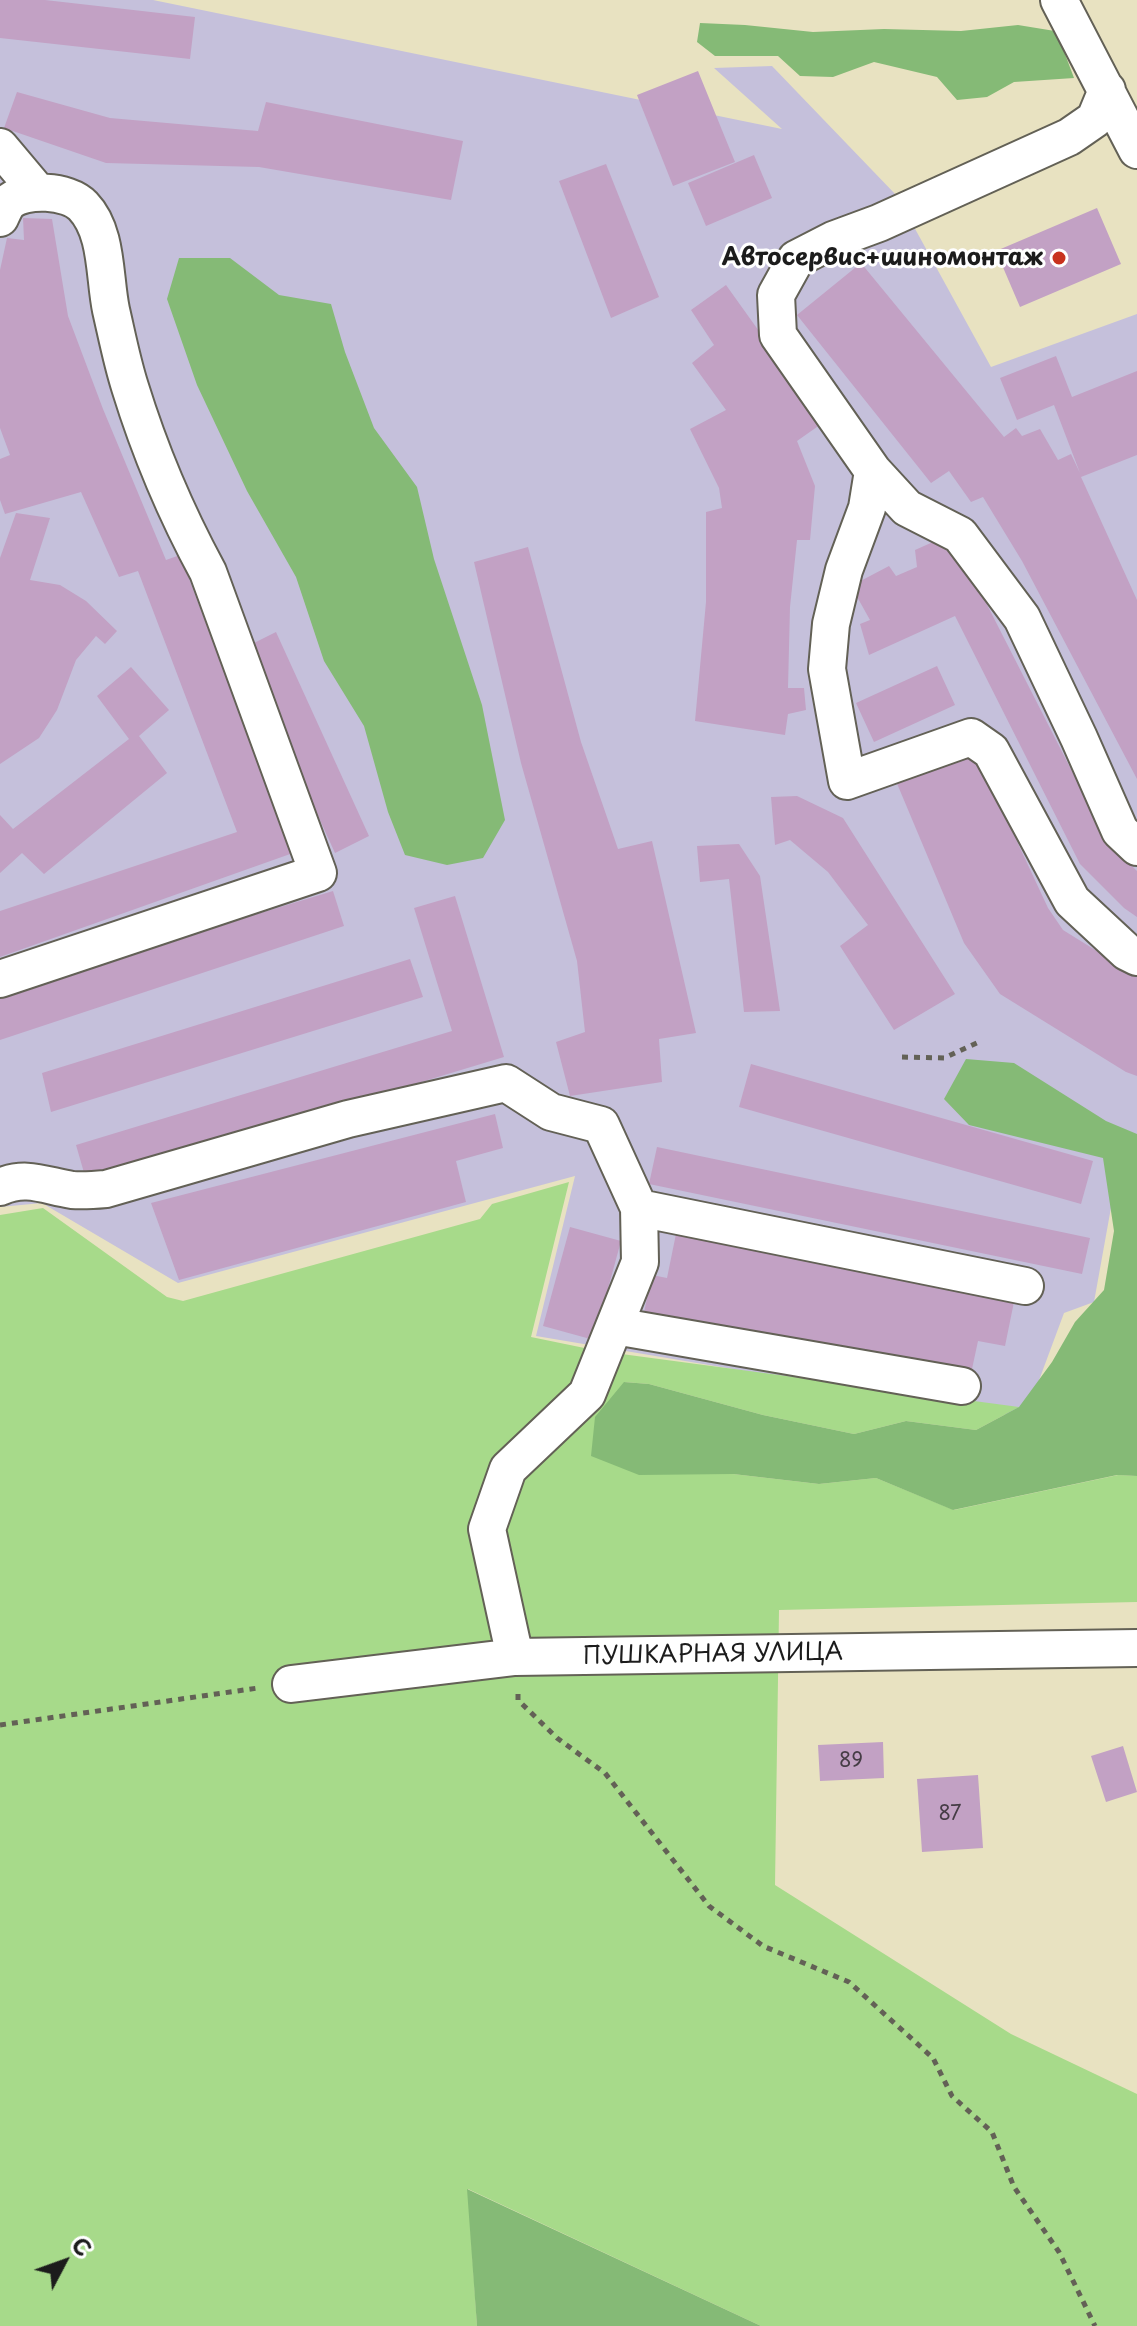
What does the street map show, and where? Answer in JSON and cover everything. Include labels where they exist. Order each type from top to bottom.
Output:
[{"type":"street","points":[[1059,0],[1137,150]]},
{"type":"street","points":[[1107,90],[1095,119],[1069,137],[796,259],[776,295],[778,335],[873,471],[907,508],[960,535],[1022,618],[1120,831],[1137,847]]},
{"type":"street","points":[[0,147],[37,191]]},
{"type":"street","points":[[0,218],[9,202],[37,191],[74,199],[85,207],[101,241],[114,323],[152,454],[208,572],[318,873],[0,979]]},
{"type":"street","points":[[873,471],[867,508],[844,570],[829,639],[827,669],[847,781],[971,737],[991,751],[1072,901],[1127,952],[1137,957]]},
{"type":"street","points":[[3,1176],[74,1190],[106,1189],[348,1119],[506,1083],[551,1112],[601,1125],[639,1208],[640,1262],[587,1394],[508,1469],[487,1529],[515,1657]]},
{"type":"street","points":[[639,1208],[1025,1286]]},
{"type":"street","points":[[615,1326],[962,1386]]},
{"type":"street","name":"ПУШКАРНАЯ УЛИЦА","points":[[291,1684],[515,1657],[1137,1648]]},
{"type":"path","points":[[902,1057],[944,1058],[981,1041]]},
{"type":"path","points":[[515,1657],[518,1700],[557,1738],[605,1773],[709,1906],[763,1946],[849,1982],[933,2058],[952,2096],[992,2132],[1014,2187],[1059,2252],[1095,2326]]},
{"type":"path","points":[[0,1725],[291,1684]]},
{"type":"shaded area","points":[[0,0],[153,0],[782,129],[714,68],[772,66],[897,196],[991,367],[1137,314],[1137,1176],[1114,1191],[1094,1302],[1064,1313],[1025,1418],[536,1336],[575,1176],[178,1283],[42,1203],[0,1207]]},
{"type":"green space","points":[[700,23],[813,32],[884,29],[961,31],[1018,25],[1061,32],[1074,78],[1014,82],[987,97],[957,100],[937,77],[874,62],[833,77],[800,76],[778,56],[715,56],[697,42]]},
{"type":"green space","points":[[179,258],[230,258],[279,295],[331,304],[345,352],[374,428],[417,487],[434,559],[482,705],[505,820],[483,858],[447,865],[405,855],[388,812],[364,726],[324,661],[296,577],[247,491],[197,385],[167,299]]},
{"type":"green space","points":[[966,1059],[1014,1063],[1106,1121],[1137,1134],[1137,1476],[1117,1475],[953,1510],[876,1478],[819,1484],[733,1474],[639,1475],[591,1456],[595,1417],[624,1382],[649,1384],[763,1415],[854,1434],[906,1421],[976,1430],[1019,1407],[1052,1362],[1075,1322],[1104,1290],[1114,1231],[1103,1158],[969,1125],[944,1099]]},
{"type":"green space","points":[[569,1182],[531,1337],[599,1351],[1019,1407],[976,1430],[906,1421],[854,1434],[763,1415],[649,1384],[624,1382],[733,1474],[819,1484],[876,1478],[954,1510],[1118,1475],[1137,1476],[1137,1602],[779,1610],[775,1885],[1011,2034],[1137,2094],[1137,2326],[761,2326],[468,2189],[477,2326],[0,2326],[0,1215],[43,1208],[167,1297],[183,1301],[480,1219],[492,1204]]},
{"type":"green space","points":[[467,2189],[761,2326],[477,2326]]},
{"type":"building","points":[[0,0],[45,0],[195,17],[190,59],[0,38]]},
{"type":"building","points":[[698,71],[735,162],[673,186],[637,95]]},
{"type":"building","points":[[17,92],[110,118],[258,131],[266,102],[463,141],[451,200],[259,167],[106,163],[4,128]]},
{"type":"building","points":[[754,155],[772,198],[706,226],[688,183]]},
{"type":"building","points":[[606,164],[659,297],[611,318],[559,181]]},
{"type":"building","name":"Автосервис+шиномонтаж","points":[[1097,208],[1121,264],[1020,307],[996,251]]},
{"type":"building","points":[[23,218],[52,219],[68,316],[103,409],[166,560],[180,555],[293,853],[0,957],[0,911],[237,832],[138,571],[119,577],[81,492],[5,514],[0,500],[0,459],[10,455],[0,428],[0,270],[7,238],[24,240]]},
{"type":"building","points":[[861,263],[1004,437],[1016,428],[1022,436],[1040,429],[1058,460],[1071,454],[1080,473],[1054,405],[1017,420],[1000,378],[1056,356],[1072,397],[1137,371],[1137,455],[1081,477],[1137,600],[1137,779],[1022,561],[983,497],[971,502],[949,471],[931,483],[797,315]]},
{"type":"building","points":[[726,285],[824,422],[797,441],[815,486],[810,540],[797,540],[790,607],[788,688],[804,688],[806,710],[788,714],[785,735],[695,721],[706,602],[706,512],[722,508],[719,488],[690,429],[726,410],[692,363],[714,345],[691,310]]},
{"type":"building","points":[[16,513],[50,518],[30,580],[60,585],[86,601],[117,631],[105,644],[96,636],[76,660],[57,710],[39,738],[0,764],[0,558]]},
{"type":"building","points":[[951,534],[1109,844],[1137,871],[1137,917],[1080,864],[955,616],[869,655],[860,624],[870,620],[851,586],[889,566],[896,576],[917,567],[915,550]]},
{"type":"building","points":[[528,547],[581,742],[618,849],[652,841],[696,1033],[659,1039],[662,1082],[570,1096],[556,1042],[585,1032],[577,961],[521,763],[474,562]]},
{"type":"building","points":[[276,632],[369,836],[335,853],[242,649]]},
{"type":"building","points":[[937,666],[955,705],[874,742],[856,703]]},
{"type":"building","points":[[131,667],[169,710],[139,736],[167,773],[44,874],[22,853],[0,873],[0,815],[13,829],[129,739],[97,696]]},
{"type":"building","points":[[973,747],[1048,908],[1063,930],[1137,976],[1137,1076],[1000,994],[964,943],[893,774]]},
{"type":"building","points":[[797,796],[843,818],[955,994],[894,1030],[840,946],[868,925],[828,872],[790,840],[775,845],[771,797]]},
{"type":"building","points":[[739,844],[760,876],[780,1011],[744,1012],[729,879],[700,882],[697,846]]},
{"type":"building","points":[[333,891],[344,926],[0,1040],[0,992]]},
{"type":"building","points":[[455,896],[504,1057],[87,1183],[76,1145],[452,1031],[414,908]]},
{"type":"building","points":[[410,959],[423,997],[51,1112],[42,1073]]},
{"type":"building","points":[[751,1064],[1093,1161],[1081,1204],[739,1107]]},
{"type":"building","points":[[495,1114],[503,1148],[456,1161],[466,1202],[179,1280],[151,1203]]},
{"type":"building","points":[[657,1147],[1090,1238],[1082,1274],[649,1184]]},
{"type":"building","points":[[570,1227],[621,1241],[594,1340],[543,1326]]},
{"type":"building","points":[[677,1229],[1015,1297],[1005,1346],[978,1341],[969,1383],[643,1317],[652,1275],[667,1278]]},
{"type":"building","points":[[883,1742],[884,1778],[820,1781],[818,1745]]},
{"type":"building","points":[[1123,1746],[1137,1792],[1106,1802],[1091,1756]]},
{"type":"building","points":[[978,1775],[983,1848],[922,1852],[917,1779]]},
{"type":"place","name":"Автосервис+шиномонтаж","points":[[1059,258]]}]
